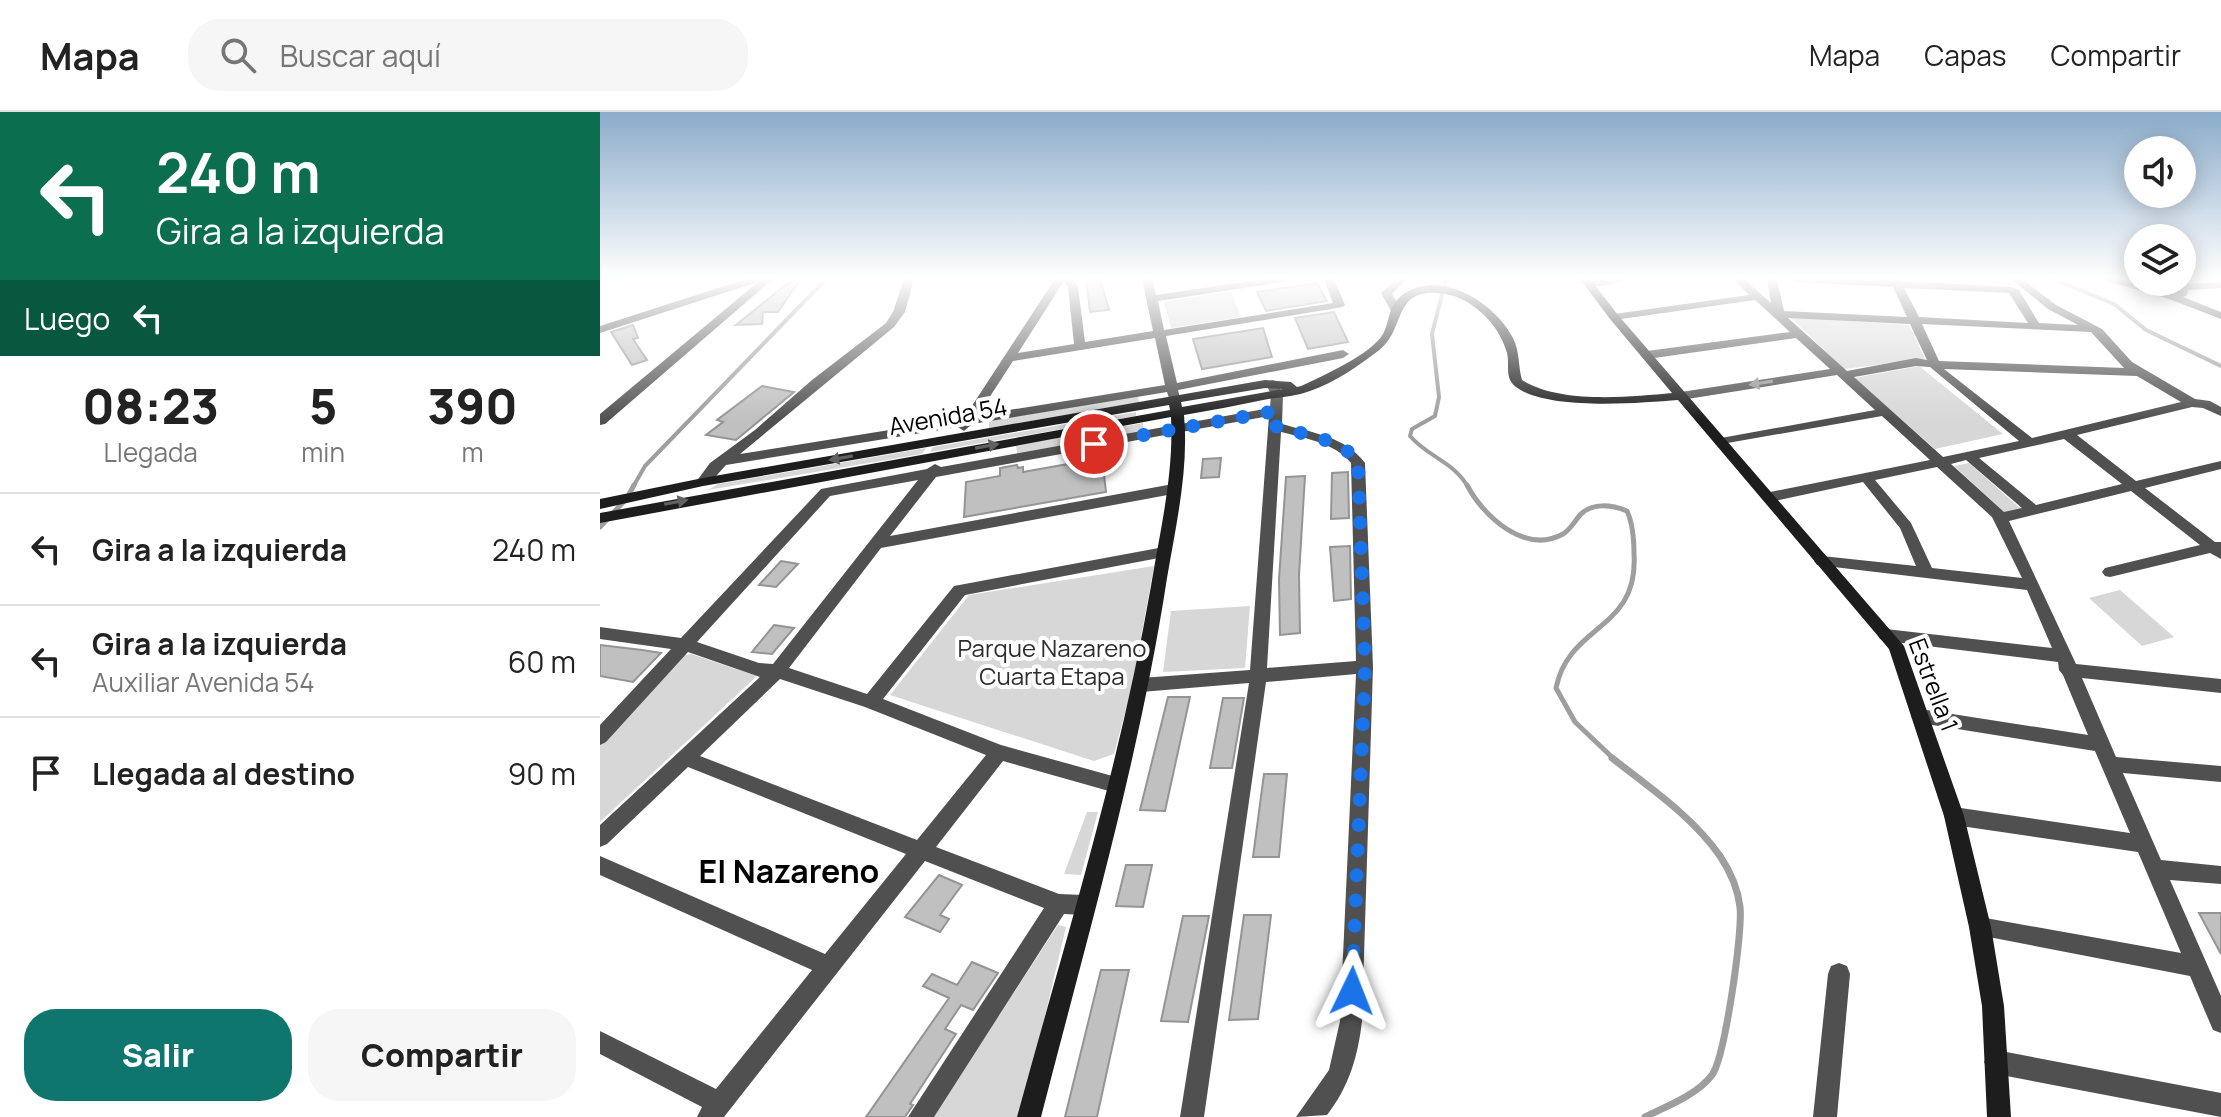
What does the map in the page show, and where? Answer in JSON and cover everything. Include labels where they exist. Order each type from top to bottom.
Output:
[{"type":"street","points":[[600,421],[713,326]]},
{"type":"street","points":[[703,482],[715,466],[889,326]]},
{"type":"street","points":[[956,438],[1030,326]]},
{"type":"street","points":[[1078,326],[1080,347]]},
{"type":"street","points":[[1029,1117],[1141,685],[1164,552],[1173,489],[1175,408],[1156,326]]},
{"type":"street","points":[[1009,358],[1213,326]]},
{"type":"street","name":"Avenida 54","points":[[600,504],[703,482],[956,438],[1175,408],[1275,404],[1319,384],[1385,340],[1390,326]]},
{"type":"street","points":[[1499,326],[1514,357],[1517,382],[1535,390],[1621,401],[1681,396],[1916,362],[2140,372]]},
{"type":"street","name":"Estrella 1","points":[[1622,326],[1896,646],[1954,816],[1980,927],[1993,1006],[1999,1117]]},
{"type":"street","points":[[1791,326],[2001,518],[2033,585],[2221,1022]]},
{"type":"street","points":[[1916,326],[1934,363],[2030,443]]},
{"type":"street","points":[[2009,326],[2090,329]]},
{"type":"street","points":[[2085,326],[2101,333],[2128,365],[2192,403]]},
{"type":"street","points":[[1647,355],[1800,334]]},
{"type":"street","points":[[600,737],[826,492],[932,473],[1175,408],[1343,354]]},
{"type":"street","points":[[1770,497],[2030,443],[2192,403],[2206,404],[2221,412]]},
{"type":"street","points":[[1275,404],[1351,454],[1358,463],[1365,667],[1351,1021],[1346,1059],[1338,1080],[1308,1117]]},
{"type":"street","points":[[1192,1117],[1258,677],[1275,404]]},
{"type":"street","points":[[722,461],[968,421],[1175,408]]},
{"type":"street","name":"Avenida 54","points":[[600,518],[1175,408]]},
{"type":"street","points":[[1721,442],[1886,412]]},
{"type":"street","points":[[2065,433],[2218,549]]},
{"type":"street","points":[[600,838],[777,671],[946,454]]},
{"type":"street","points":[[1968,455],[2034,511]]},
{"type":"street","points":[[2001,518],[2221,465]]},
{"type":"street","points":[[1865,476],[1906,526],[1926,571]]},
{"type":"street","points":[[879,543],[1173,489]]},
{"type":"street","points":[[2110,572],[2218,549]]},
{"type":"street","points":[[871,702],[960,590],[1164,552]]},
{"type":"street","points":[[1822,561],[2033,585]]},
{"type":"street","points":[[600,633],[686,645],[759,670],[777,671],[871,702],[999,752],[1116,785]]},
{"type":"street","points":[[1886,635],[2221,686]]},
{"type":"street","points":[[1141,685],[1365,667]]},
{"type":"street","points":[[1920,716],[2100,744]]},
{"type":"street","points":[[600,1042],[714,1110],[999,752]]},
{"type":"street","points":[[685,758],[823,809],[1059,904],[1084,905]]},
{"type":"street","points":[[2108,764],[2221,774]]},
{"type":"street","points":[[1954,816],[2144,844]]},
{"type":"street","points":[[600,865],[830,967]]},
{"type":"street","points":[[2156,869],[2221,875]]},
{"type":"street","points":[[920,1117],[1059,904]]},
{"type":"street","points":[[1980,927],[2198,967]]},
{"type":"street","points":[[1825,1117],[1839,974]]},
{"type":"street","points":[[1996,1062],[2221,1105]]},
{"type":"green space","points":[[1799,326],[1909,326],[1925,359],[1844,369]]},
{"type":"green space","points":[[1919,366],[2003,434],[1935,449],[1854,378]]},
{"type":"green space","points":[[1138,396],[1139,403],[989,428],[989,421]]},
{"type":"green space","points":[[1136,412],[1136,416],[930,452],[933,447]]},
{"type":"green space","points":[[1143,423],[1143,432],[1017,453],[1016,445]]},
{"type":"green space","points":[[926,448],[922,454],[708,490],[718,484]]},
{"type":"green space","points":[[1969,463],[2021,509],[2005,513],[1954,466]]},
{"type":"green space","name":"Parque Nazareno Cuarta Etapa","points":[[1154,566],[1132,687],[1114,754],[1094,761],[890,695],[969,595]]},
{"type":"green space","points":[[2120,590],[2174,637],[2142,646],[2089,598]]},
{"type":"green space","points":[[1250,606],[1245,668],[1163,672],[1171,611]]},
{"type":"green space","points":[[691,654],[757,676],[600,822],[600,744],[682,656]]},
{"type":"green space","points":[[1087,812],[1098,812],[1081,875],[1064,874]]},
{"type":"green space","points":[[1058,925],[1066,927],[1021,1117],[933,1117]]},
{"type":"building","points":[[633,326],[638,338],[633,339],[647,360],[632,365],[611,332]]},
{"type":"building","points":[[1298,326],[1340,326],[1348,342],[1308,349]]},
{"type":"building","points":[[1263,328],[1272,357],[1202,369],[1193,339]]},
{"type":"building","points":[[762,386],[794,392],[736,440],[706,435],[723,422],[717,420]]},
{"type":"building","points":[[1102,458],[1106,492],[964,517],[966,482],[1000,476],[1000,468],[1017,465],[1018,468],[1023,467],[1023,472]]},
{"type":"building","points":[[1221,458],[1219,477],[1201,478],[1203,459]]},
{"type":"building","points":[[1348,472],[1349,518],[1331,519],[1332,473]]},
{"type":"building","points":[[1305,476],[1299,575],[1300,633],[1280,635],[1279,579],[1286,477]]},
{"type":"building","points":[[1350,546],[1351,599],[1334,601],[1330,547]]},
{"type":"building","points":[[781,561],[798,564],[776,587],[759,585]]},
{"type":"building","points":[[774,625],[794,628],[772,654],[752,652]]},
{"type":"building","points":[[600,645],[661,653],[633,682],[600,676]]},
{"type":"building","points":[[1168,697],[1190,697],[1165,811],[1140,810]]},
{"type":"building","points":[[1223,698],[1244,698],[1232,768],[1210,768]]},
{"type":"building","points":[[1264,774],[1287,774],[1279,857],[1253,857]]},
{"type":"building","points":[[1126,865],[1152,865],[1143,907],[1116,906]]},
{"type":"building","points":[[939,875],[962,885],[940,915],[949,919],[940,932],[905,917]]},
{"type":"building","points":[[2199,913],[2221,913],[2221,954]]},
{"type":"building","points":[[1244,915],[1271,915],[1258,1019],[1229,1020]]},
{"type":"building","points":[[1183,916],[1209,916],[1188,1022],[1161,1021]]},
{"type":"building","points":[[972,962],[998,973],[973,1010],[961,1005],[945,1029],[956,1034],[910,1104],[913,1105],[905,1117],[866,1117],[949,998],[923,986],[932,974],[957,985]]},
{"type":"building","points":[[1101,970],[1129,970],[1097,1117],[1065,1117]]},
{"type":"waterway","points":[[633,487],[645,466],[781,326]]},
{"type":"waterway","points":[[1434,326],[1432,334],[1439,397],[1435,416],[1412,429],[1410,436],[1456,471],[1468,487]]},
{"type":"waterway","points":[[2141,326],[2221,366]]},
{"type":"waterway","points":[[600,527],[627,498],[634,485]]},
{"type":"waterway","points":[[1467,485],[1494,520],[1520,536],[1534,540],[1563,534],[1580,515],[1596,506],[1627,511],[1633,532],[1634,554],[1633,579],[1626,598],[1615,613],[1574,650],[1563,667],[1556,688],[1575,722],[1615,760]]},
{"type":"waterway","points":[[1612,758],[1697,828],[1730,874],[1740,907],[1732,993],[1717,1064],[1706,1082],[1690,1094],[1645,1117]]},
{"type":"district","name":"El Nazareno","points":[[789,872]]},
{"type":"route","points":[[1094,444],[1276,411],[1275,426],[1338,446],[1358,463],[1365,667],[1352,991]]}]
